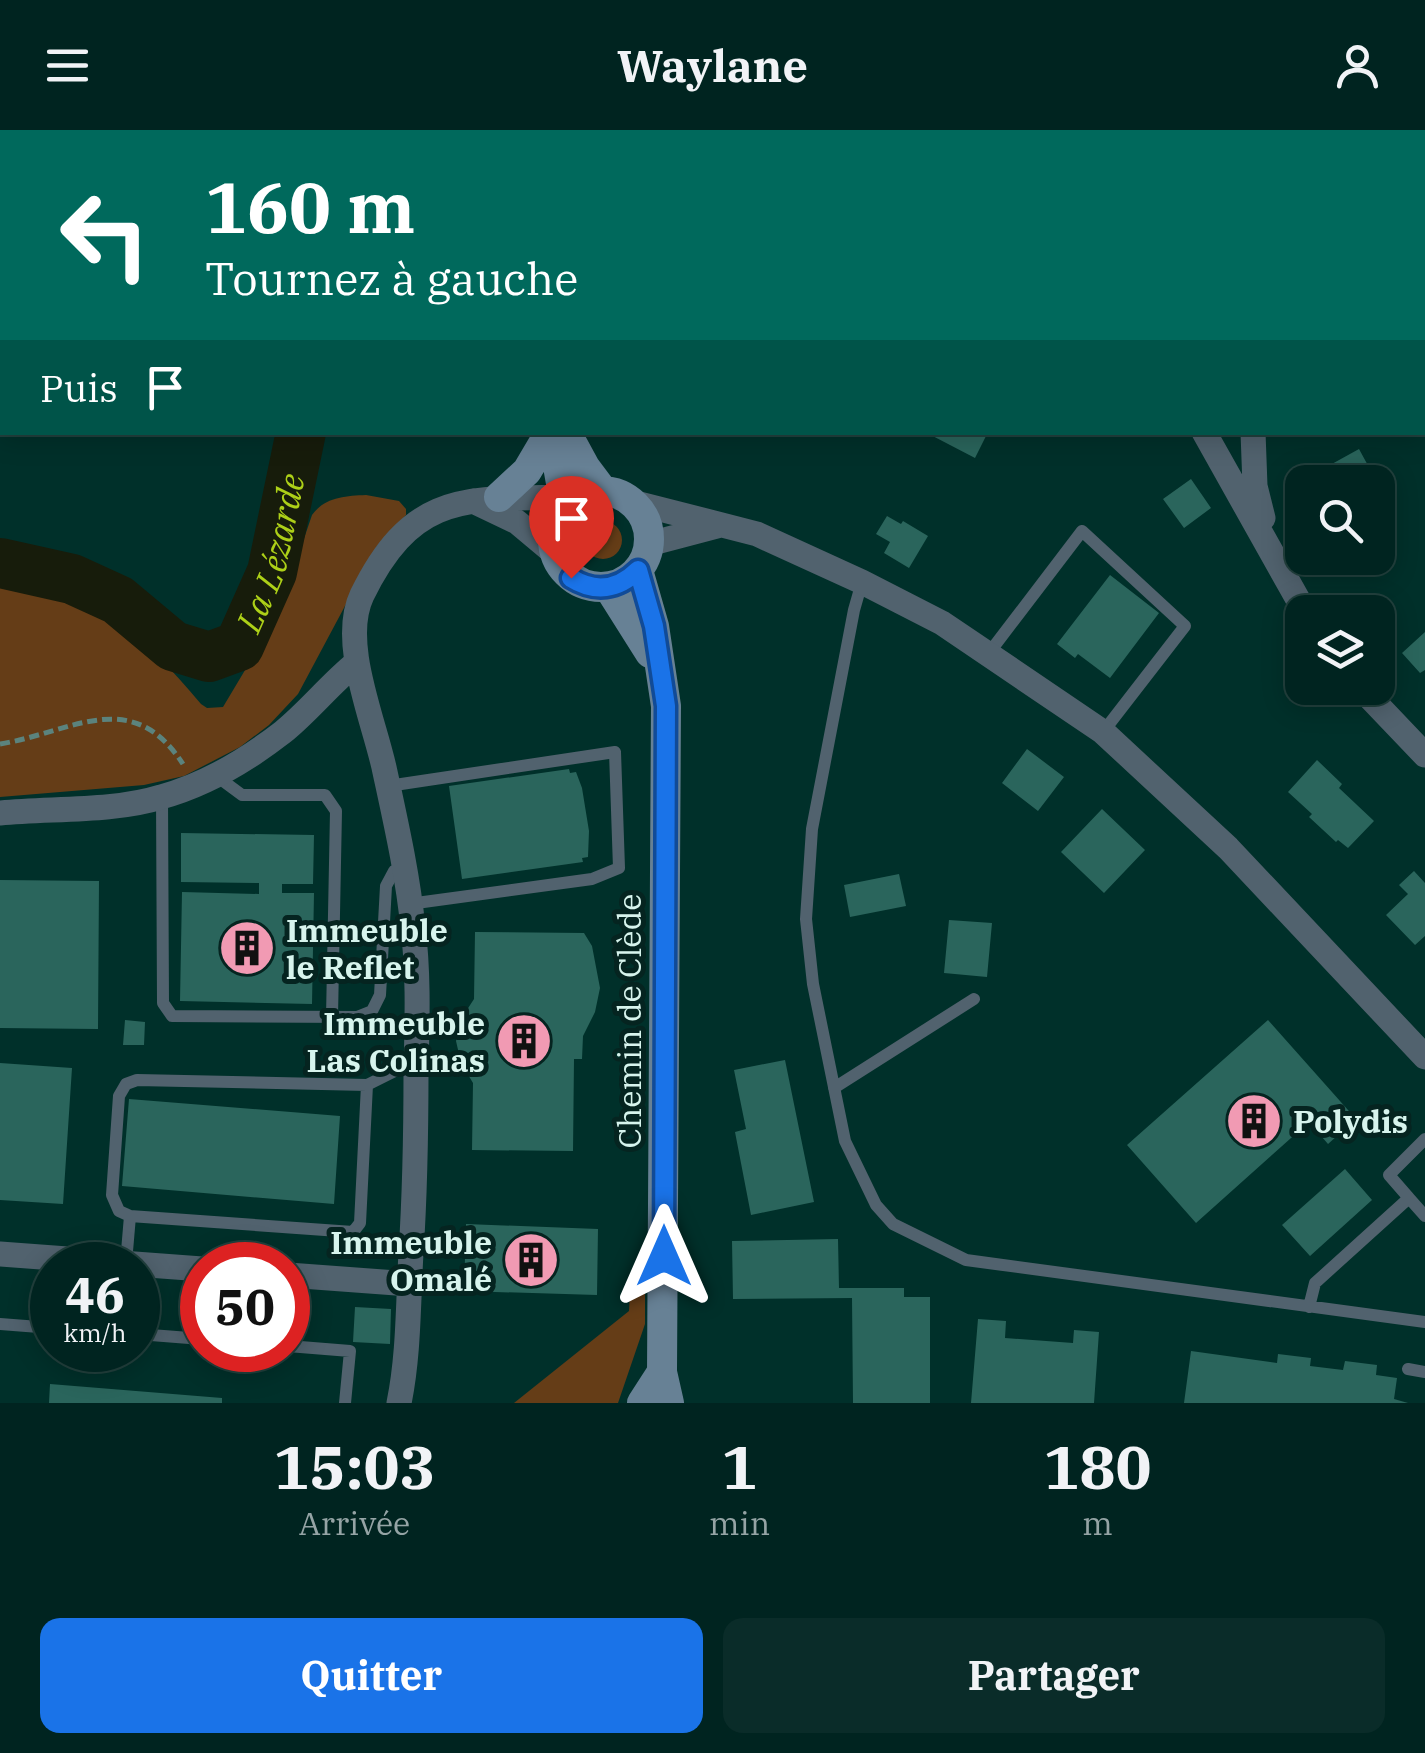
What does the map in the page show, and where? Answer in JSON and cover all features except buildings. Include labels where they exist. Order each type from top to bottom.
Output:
[{"type":"main road","points":[[486,499],[527,471],[549,435]]},
{"type":"main road","points":[[552,435],[577,498]]},
{"type":"main road","points":[[568,435],[585,467],[577,498],[554,528],[554,553],[571,578],[589,586],[609,588],[629,579],[643,557],[646,521],[632,502],[577,498]]},
{"type":"main road","name":"Chemin de Clède","points":[[643,557],[666,726],[662,1372],[669,1403]]},
{"type":"main road","name":"Chemin de Clède","points":[[609,588],[660,672]]},
{"type":"main road","points":[[642,1403],[662,1372]]},
{"type":"street","points":[[1208,435],[1297,595]]},
{"type":"street","points":[[1215,435],[1229,440],[1238,435]]},
{"type":"street","points":[[1253,435],[1255,486],[1270,547]]},
{"type":"street","points":[[399,1403],[415,1194],[418,990],[404,868],[388,786],[356,664],[360,599],[392,546],[414,522],[434,510],[486,499],[577,498]]},
{"type":"street","points":[[486,499],[554,553]]},
{"type":"street","points":[[632,502],[757,534],[862,582],[942,623],[1103,732],[1228,848],[1425,1057]]},
{"type":"street","points":[[643,557],[726,524]]},
{"type":"street","points":[[0,813],[131,804],[205,780],[247,758],[285,730],[356,664]]},
{"type":"street","points":[[1377,705],[1425,755]]},
{"type":"street","points":[[0,1254],[30,1256]]},
{"type":"street","points":[[310,1277],[410,1284]]},
{"type":"lane","points":[[989,654],[1082,531],[1185,626],[1103,732]]},
{"type":"lane","points":[[862,582],[812,830],[806,919],[813,984],[845,1141],[876,1205],[893,1224],[966,1260],[1425,1322]]},
{"type":"lane","points":[[388,786],[615,752],[619,868],[592,879],[410,904]]},
{"type":"lane","points":[[205,780],[242,795],[325,795],[332,802],[336,811],[332,1017]]},
{"type":"lane","points":[[162,797],[163,1003],[166,1012],[179,1016],[364,1016],[377,1005],[386,886],[394,870],[404,868]]},
{"type":"lane","points":[[834,1088],[974,999]]},
{"type":"lane","points":[[367,1086],[360,1223],[353,1232],[130,1216],[119,1212],[112,1195],[119,1096],[126,1084],[137,1080],[367,1086],[400,1069],[416,1068]]},
{"type":"lane","points":[[1425,1139],[1389,1175],[1425,1216]]},
{"type":"lane","points":[[1309,1308],[1315,1283],[1409,1198]]},
{"type":"lane","points":[[128,1242],[130,1216]]},
{"type":"lane","points":[[0,1324],[30,1326]]},
{"type":"lane","points":[[310,1348],[350,1351],[345,1403]]},
{"type":"lane","points":[[1408,1368],[1425,1372]]},
{"type":"path","points":[[0,744],[105,718],[126,718],[143,724],[205,780]]},
{"type":"shaded area","points":[[366,495],[399,501],[406,515],[377,546],[298,694],[269,725],[240,747],[184,776],[144,785],[0,797],[0,576],[62,592],[89,604],[136,637],[201,704],[207,708],[223,707],[278,615],[312,515],[329,501]]},
{"type":"shaded area","points":[[603,521],[617,526],[622,540],[617,554],[603,559],[589,554],[584,540],[589,526]]},
{"type":"shaded area","points":[[631,1274],[645,1274],[645,1324],[618,1403],[514,1403],[629,1311]]},
{"type":"waterway","name":"La Lézarde","points":[[0,563],[72,579],[118,600],[173,646],[209,657],[239,646],[272,572],[300,435]]},
{"type":"place","name":"Immeuble le Reflet","points":[[247,948]]},
{"type":"place","name":"Immeuble Las Colinas","points":[[524,1041]]},
{"type":"place","name":"Polydis","points":[[1254,1121]]},
{"type":"place","name":"Immeuble Omalé","points":[[531,1260]]},
{"type":"route","points":[[571,578],[589,586],[609,588],[638,570],[654,626],[666,706],[664,1256]]}]
